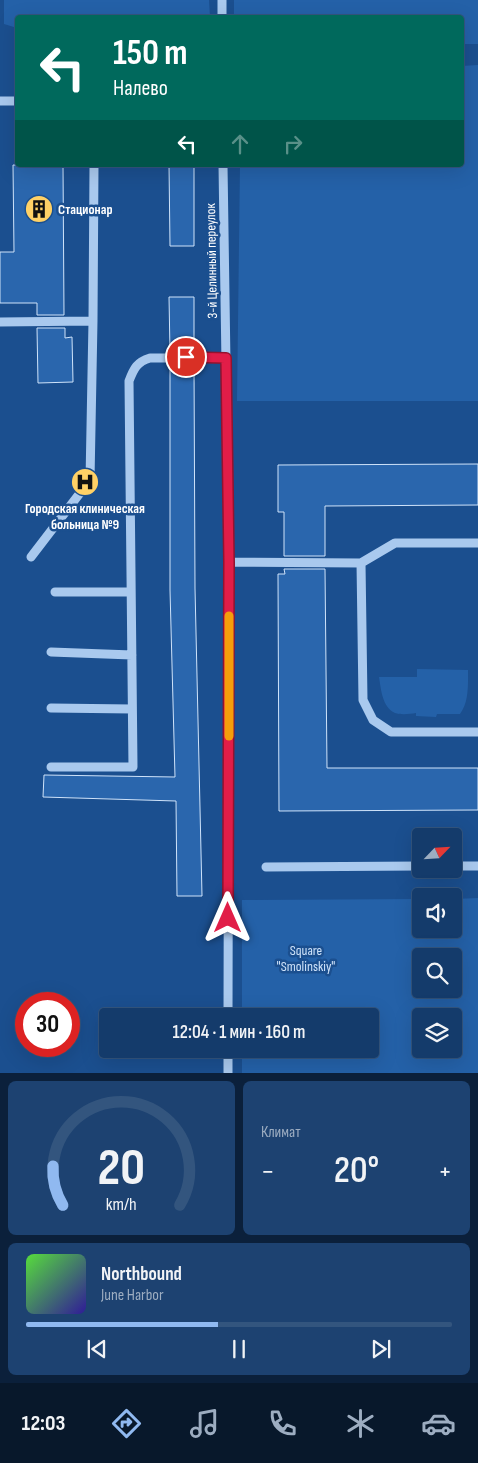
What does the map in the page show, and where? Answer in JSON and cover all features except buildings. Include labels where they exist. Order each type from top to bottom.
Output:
[{"type":"street","points":[[222,0],[222,15]]},
{"type":"street","points":[[0,101],[15,101]]},
{"type":"street","points":[[31,557],[90,480],[94,167]]},
{"type":"street","name":"3-й Целинный переулок","points":[[223,167],[229,562],[228,1008]]},
{"type":"street","points":[[0,322],[93,322]]},
{"type":"street","points":[[50,767],[133,767],[129,381],[134,367],[140,361],[150,358],[226,358]]},
{"type":"street","points":[[229,562],[361,563],[394,543],[478,543]]},
{"type":"street","points":[[361,563],[363,700],[373,720],[391,732],[478,732]]},
{"type":"street","points":[[55,592],[131,592]]},
{"type":"street","points":[[50,652],[132,655]]},
{"type":"street","points":[[51,708],[132,709]]},
{"type":"street","points":[[266,867],[412,866]]},
{"type":"street","points":[[462,866],[478,866]]},
{"type":"street","points":[[228,1058],[228,1073]]},
{"type":"green space","points":[[4,0],[209,0],[210,15],[15,15],[15,27],[4,24]]},
{"type":"green space","points":[[234,0],[478,0],[478,44],[464,44],[464,15],[234,15]]},
{"type":"green space","points":[[478,65],[478,401],[237,401],[240,167],[464,167],[464,66]]},
{"type":"green space","points":[[417,669],[468,670],[466,699],[460,714],[437,714],[436,717],[416,716],[416,713],[395,713],[387,707],[379,677],[417,677]]},
{"type":"green space","name":"Square \"Smolinskiy\"","points":[[478,898],[478,1073],[242,1073],[242,1058],[379,1058],[379,1008],[242,1008],[242,900],[412,899],[412,938],[462,938],[462,899]]},
{"type":"slow traffic","points":[[229,616],[229,736]]},
{"type":"place","name":"Стационар","points":[[39,209]]},
{"type":"place","name":"Городская клиническая больница №9","points":[[85,482]]},
{"type":"route","points":[[186,357],[226,358],[229,562],[228,918]]}]
